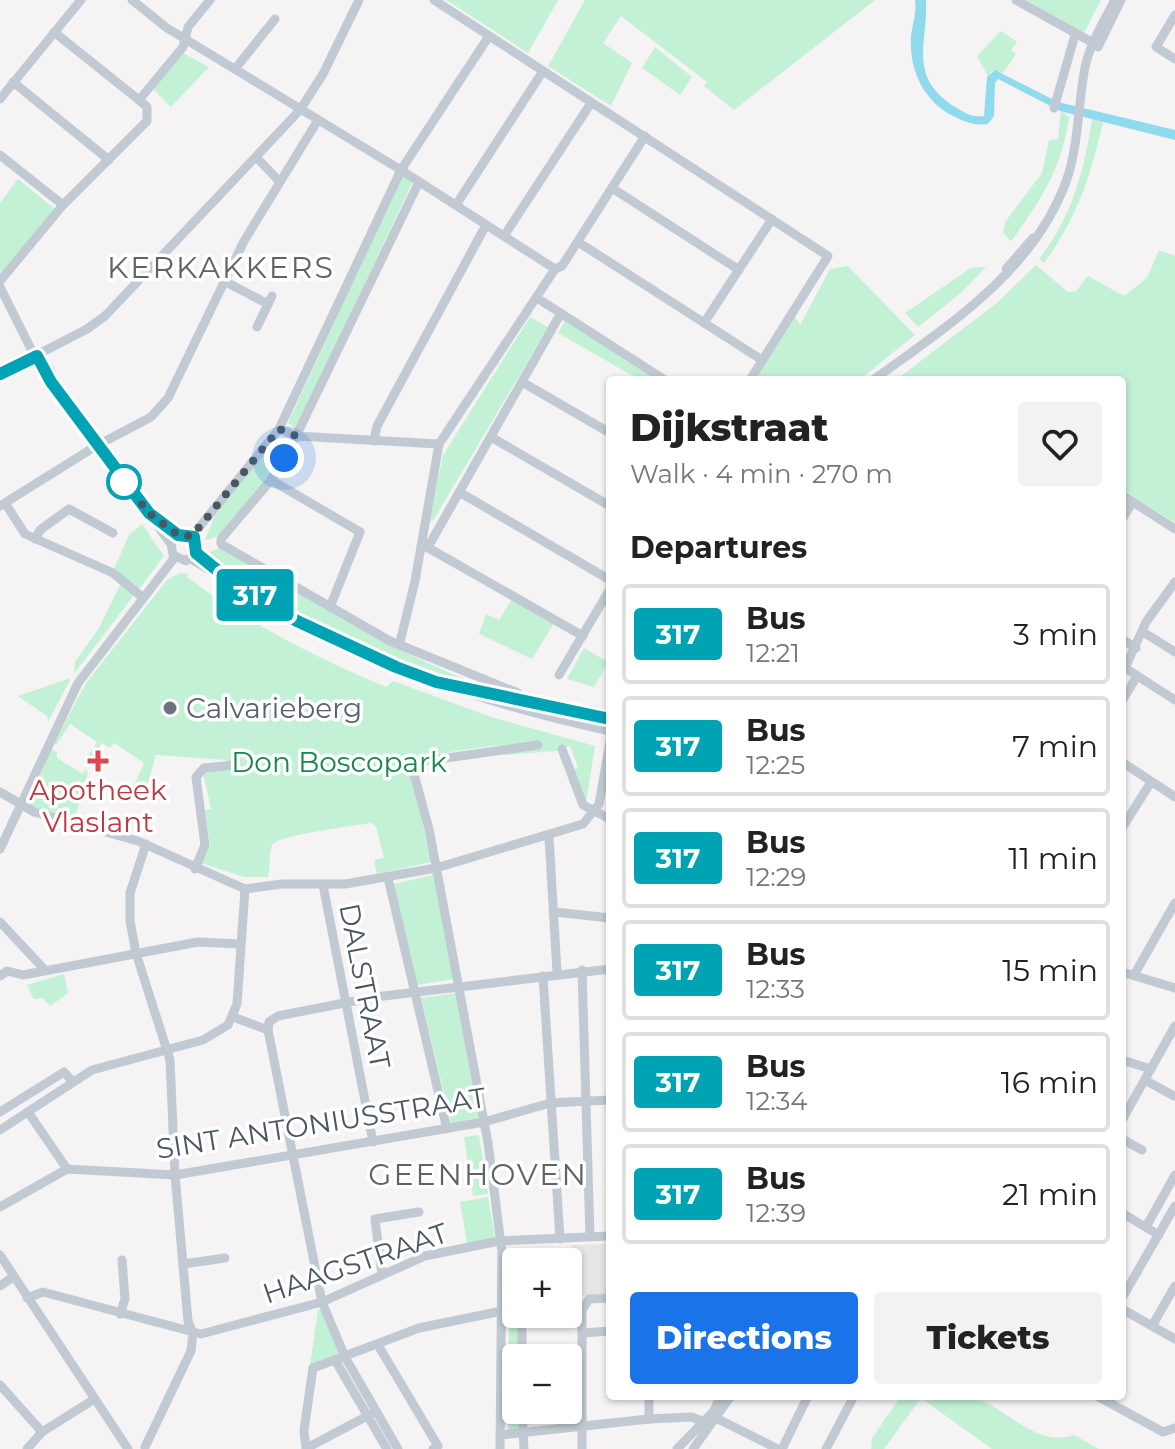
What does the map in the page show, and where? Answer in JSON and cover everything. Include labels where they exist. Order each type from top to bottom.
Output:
[{"type":"street","points":[[0,99],[81,0]]},
{"type":"street","points":[[132,0],[184,39],[401,170],[555,269]]},
{"type":"street","points":[[139,100],[183,47],[188,27],[210,0]]},
{"type":"street","points":[[0,374],[105,316],[257,158],[300,110],[323,74],[359,0]]},
{"type":"street","points":[[434,0],[828,256],[752,376]]},
{"type":"street","points":[[1016,0],[1096,44]]},
{"type":"street","points":[[878,376],[949,324],[1003,275],[1018,251],[1035,236],[1067,176],[1084,83],[1096,44],[1115,0]]},
{"type":"street","points":[[1096,44],[1121,0]]},
{"type":"street","points":[[1175,15],[1156,47],[1175,59]]},
{"type":"street","points":[[235,69],[275,19]]},
{"type":"street","points":[[0,281],[63,205],[147,121],[147,107],[54,32]]},
{"type":"street","points":[[1055,104],[1075,35]]},
{"type":"street","points":[[174,539],[192,536],[279,429],[401,170],[489,36]]},
{"type":"street","points":[[456,205],[543,71]]},
{"type":"street","points":[[13,82],[109,160]]},
{"type":"street","points":[[504,236],[591,103]]},
{"type":"street","points":[[142,597],[113,573],[25,534],[3,505],[96,446],[151,417],[168,398],[224,281],[314,118]]},
{"type":"street","points":[[400,642],[425,546],[439,444],[555,269],[562,266],[645,136]]},
{"type":"street","points":[[0,155],[63,205]]},
{"type":"street","points":[[257,158],[279,181]]},
{"type":"street","points":[[419,182],[296,436],[271,480],[221,539],[221,544],[390,641],[400,642],[518,693]]},
{"type":"street","points":[[612,188],[739,270]]},
{"type":"street","points":[[704,323],[772,219]]},
{"type":"street","points":[[374,441],[377,426],[486,225]]},
{"type":"street","points":[[578,242],[762,360]]},
{"type":"street","points":[[224,281],[270,300],[257,327]]},
{"type":"street","points":[[0,287],[39,365],[57,386],[96,446],[149,513],[174,539],[175,557],[78,683],[62,711],[0,849]]},
{"type":"street","points":[[537,298],[659,376]]},
{"type":"street","points":[[425,546],[561,313]]},
{"type":"street","points":[[522,382],[606,431]]},
{"type":"street","points":[[279,429],[296,436],[439,444]]},
{"type":"street","points":[[491,437],[606,504]]},
{"type":"street","points":[[271,480],[360,532],[330,607]]},
{"type":"street","points":[[459,492],[606,578]]},
{"type":"street","points":[[1126,498],[1175,529]]},
{"type":"street","points":[[1126,513],[1133,502]]},
{"type":"street","points":[[35,539],[40,530],[69,509],[113,533]]},
{"type":"street","points":[[192,536],[197,543],[194,556]]},
{"type":"street","points":[[425,546],[583,636]]},
{"type":"street","points":[[175,557],[194,556],[337,641],[436,682],[492,702],[606,730]]},
{"type":"street","points":[[1126,664],[1175,582]]},
{"type":"street","points":[[559,675],[606,596]]},
{"type":"street","points":[[1143,632],[1175,652]]},
{"type":"street","points":[[1126,642],[1136,648]]},
{"type":"street","points":[[1126,668],[1175,700]]},
{"type":"street","points":[[1126,694],[1137,676]]},
{"type":"street","points":[[436,682],[606,718]]},
{"type":"street","points":[[500,1449],[502,1311],[499,1241],[484,1122],[436,868],[411,763],[538,745]]},
{"type":"street","points":[[562,749],[583,805],[597,808],[606,816]]},
{"type":"street","points":[[597,808],[606,762]]},
{"type":"street","points":[[195,869],[205,845],[198,771],[235,765]]},
{"type":"street","points":[[1126,765],[1175,797]]},
{"type":"street","points":[[1126,822],[1151,782]]},
{"type":"street","points":[[0,792],[50,819],[146,844],[195,869],[245,889],[388,878],[549,837],[583,824],[597,808],[606,788]]},
{"type":"street","points":[[549,837],[557,972]]},
{"type":"street","points":[[145,1448],[191,1351],[193,1333],[188,1321],[167,1049],[136,953],[130,921],[130,893],[146,844]]},
{"type":"street","points":[[388,878],[447,1129]]},
{"type":"street","name":"DALSTRAAT","points":[[323,885],[373,1142]]},
{"type":"street","points":[[0,1130],[108,1063],[219,1033],[233,1017],[237,1004],[245,889]]},
{"type":"street","points":[[1134,975],[1175,903]]},
{"type":"street","points":[[555,912],[606,918]]},
{"type":"street","points":[[0,922],[44,969]]},
{"type":"street","points":[[0,976],[7,971],[23,975],[198,942],[240,944]]},
{"type":"street","points":[[387,1449],[371,1413],[340,1359],[322,1302],[268,1030],[269,1022],[278,1016],[346,1004],[557,972],[606,969]]},
{"type":"street","points":[[582,970],[590,1237]]},
{"type":"street","points":[[1126,973],[1172,985]]},
{"type":"street","points":[[543,976],[560,1239]]},
{"type":"street","points":[[233,1017],[268,1030]]},
{"type":"street","points":[[1126,1113],[1175,1026]]},
{"type":"street","points":[[1126,1061],[1151,1069]]},
{"type":"street","points":[[9,1124],[1,1111],[64,1072],[73,1082]]},
{"type":"street","points":[[1145,1080],[1174,1096]]},
{"type":"street","name":"SINT ANTONIUSSTRAAT","points":[[67,1169],[175,1175],[484,1122],[550,1103],[606,1100]]},
{"type":"street","points":[[0,1207],[67,1169],[28,1112]]},
{"type":"street","points":[[1126,1141],[1142,1150]]},
{"type":"street","points":[[1146,1227],[1175,1175]]},
{"type":"street","points":[[1126,1291],[1175,1206]]},
{"type":"street","points":[[382,1275],[375,1219],[419,1212]]},
{"type":"street","points":[[1126,1215],[1159,1235]]},
{"type":"street","name":"HAAGSTRAAT","points":[[27,1298],[43,1292],[193,1333],[322,1302],[425,1256],[499,1241],[606,1236]]},
{"type":"street","points":[[0,1255],[128,1449]]},
{"type":"street","points":[[183,1264],[225,1258]]},
{"type":"street","points":[[120,1314],[125,1299],[122,1260]]},
{"type":"street","points":[[0,1286],[13,1277]]},
{"type":"street","points":[[1152,1326],[1175,1286]]},
{"type":"street","points":[[582,1449],[582,1310],[589,1299],[606,1298]]},
{"type":"street","points":[[371,1413],[306,1449],[304,1430],[311,1373],[319,1364],[340,1359],[419,1328],[502,1311]]},
{"type":"street","points":[[1126,1311],[1175,1339]]},
{"type":"street","points":[[583,1333],[606,1331]]},
{"type":"street","points":[[378,1345],[438,1446],[433,1449]]},
{"type":"street","points":[[0,1385],[42,1432]]},
{"type":"street","points":[[27,1449],[42,1432],[93,1400]]},
{"type":"street","points":[[649,1400],[649,1419]]},
{"type":"street","points":[[677,1449],[714,1411],[718,1400]]},
{"type":"street","points":[[693,1449],[720,1420],[729,1400]]},
{"type":"street","points":[[720,1420],[780,1449],[806,1400]]},
{"type":"street","points":[[826,1449],[852,1400]]},
{"type":"street","points":[[1106,1400],[1173,1430]]},
{"type":"street","points":[[371,1413],[398,1449]]},
{"type":"street","points":[[500,1435],[582,1429],[649,1419],[692,1417],[704,1422]]},
{"type":"street","points":[[522,1424],[524,1449]]},
{"type":"shaded area","points":[[606,1244],[606,1295],[582,1296],[582,1248],[572,1248],[572,1245]]},
{"type":"green space","points":[[446,0],[558,0],[528,53]]},
{"type":"green space","points":[[585,0],[875,0],[734,110],[704,86],[707,82],[621,16],[603,43],[632,63],[611,106],[548,66]]},
{"type":"green space","points":[[1026,0],[1101,0],[1084,33]]},
{"type":"green space","points":[[1001,31],[1017,42],[1011,50],[1016,54],[1003,73],[992,71],[988,76],[977,56]]},
{"type":"green space","points":[[655,47],[692,77],[680,95],[642,68]]},
{"type":"green space","points":[[183,53],[209,67],[171,107],[152,88]]},
{"type":"green space","points":[[1061,111],[1069,117],[1056,167],[1041,198],[1011,241],[1003,233],[1005,222],[1042,173],[1049,140],[1058,139]]},
{"type":"green space","points":[[1092,119],[1103,122],[1088,178],[1074,213],[1044,263],[1039,259],[1060,227],[1075,193]]},
{"type":"green space","points":[[402,175],[413,181],[296,429],[288,423]]},
{"type":"green space","points":[[18,179],[55,209],[0,275],[0,203]]},
{"type":"green space","points":[[1159,250],[1175,256],[1175,523],[1126,492],[1126,376],[901,376],[998,302],[1036,265],[1068,292],[1076,291],[1088,276],[1124,296],[1147,278]]},
{"type":"green space","points":[[848,266],[915,335],[864,376],[757,376],[794,316],[800,325],[830,269]]},
{"type":"green space","points":[[986,267],[961,293],[918,327],[905,313],[971,268]]},
{"type":"green space","points":[[530,317],[548,327],[433,521],[429,521],[443,455]]},
{"type":"green space","points":[[565,321],[653,376],[633,376],[558,333]]},
{"type":"green space","points":[[275,440],[283,441],[285,446],[262,486],[226,529],[205,540],[217,509]]},
{"type":"green space","points":[[142,524],[164,556],[139,589],[114,569],[129,535]]},
{"type":"green space","points":[[221,548],[394,647],[466,680],[527,699],[600,707],[600,714],[472,689],[381,655],[237,579],[206,553]]},
{"type":"green space","name":"Don Boscopark","points":[[180,573],[188,574],[187,577],[210,594],[283,638],[386,687],[393,681],[491,717],[595,746],[586,803],[572,771],[578,767],[570,746],[556,751],[506,755],[500,752],[498,745],[409,758],[431,862],[377,874],[374,860],[384,858],[376,826],[371,823],[277,841],[271,848],[268,877],[244,877],[201,863],[210,847],[205,810],[211,809],[203,773],[228,768],[226,760],[156,755],[145,793],[135,783],[144,763],[114,743],[110,748],[102,743],[88,765],[84,762],[97,742],[70,724],[56,745],[54,743],[86,683],[167,580]]},
{"type":"green space","points":[[121,583],[134,595],[74,674],[75,662],[99,628]]},
{"type":"green space","points":[[512,599],[554,623],[532,659],[479,634],[486,614],[499,620]]},
{"type":"green space","points":[[584,648],[606,661],[594,687],[567,679]]},
{"type":"green space","points":[[71,678],[48,722],[47,716],[18,696]]},
{"type":"green space","points":[[51,749],[57,752],[57,758],[83,774],[84,770],[88,772],[74,821],[28,805]]},
{"type":"green space","points":[[433,875],[453,979],[417,985],[394,884]]},
{"type":"green space","points":[[64,974],[68,993],[50,1006],[43,998],[34,999],[27,985]]},
{"type":"green space","points":[[456,993],[479,1121],[452,1126],[421,998]]},
{"type":"green space","points":[[479,1135],[488,1194],[473,1196],[464,1137]]},
{"type":"green space","points":[[488,1197],[495,1238],[467,1243],[460,1202]]},
{"type":"green space","points":[[318,1310],[340,1353],[310,1365]]},
{"type":"green space","points":[[509,1328],[519,1328],[519,1344],[509,1344]]},
{"type":"green space","points":[[898,1400],[920,1400],[884,1449],[871,1449],[872,1438]]},
{"type":"green space","points":[[924,1400],[980,1400],[1033,1431],[1060,1438],[1074,1435],[1099,1449],[992,1449]]},
{"type":"green space","points":[[508,1424],[518,1424],[518,1431],[508,1432]]},
{"type":"water","points":[[915,0],[926,0],[923,59],[930,84],[962,111],[973,116],[984,116],[987,77],[995,70],[1058,102],[1175,130],[1175,140],[1060,111],[998,79],[995,83],[994,116],[988,124],[970,123],[953,116],[942,110],[926,93],[912,61]]},
{"type":"bus line","name":"317","points":[[0,374],[37,356],[39,365],[57,386],[96,446],[149,513],[178,535],[184,533],[194,537],[198,547],[196,553],[228,579],[297,621],[390,665],[436,682],[606,718]]},
{"type":"place","name":"Calvarieberg","points":[[170,708]]},
{"type":"place","name":"Apotheek Vlaslant","points":[[98,761]]},
{"type":"district","name":"KERKAKKERS","points":[[221,268]]},
{"type":"district","name":"GEENHOVEN","points":[[478,1175]]},
{"type":"route","points":[[124,482],[149,513],[178,535],[184,533],[192,536],[279,429],[296,436],[284,458]]}]
